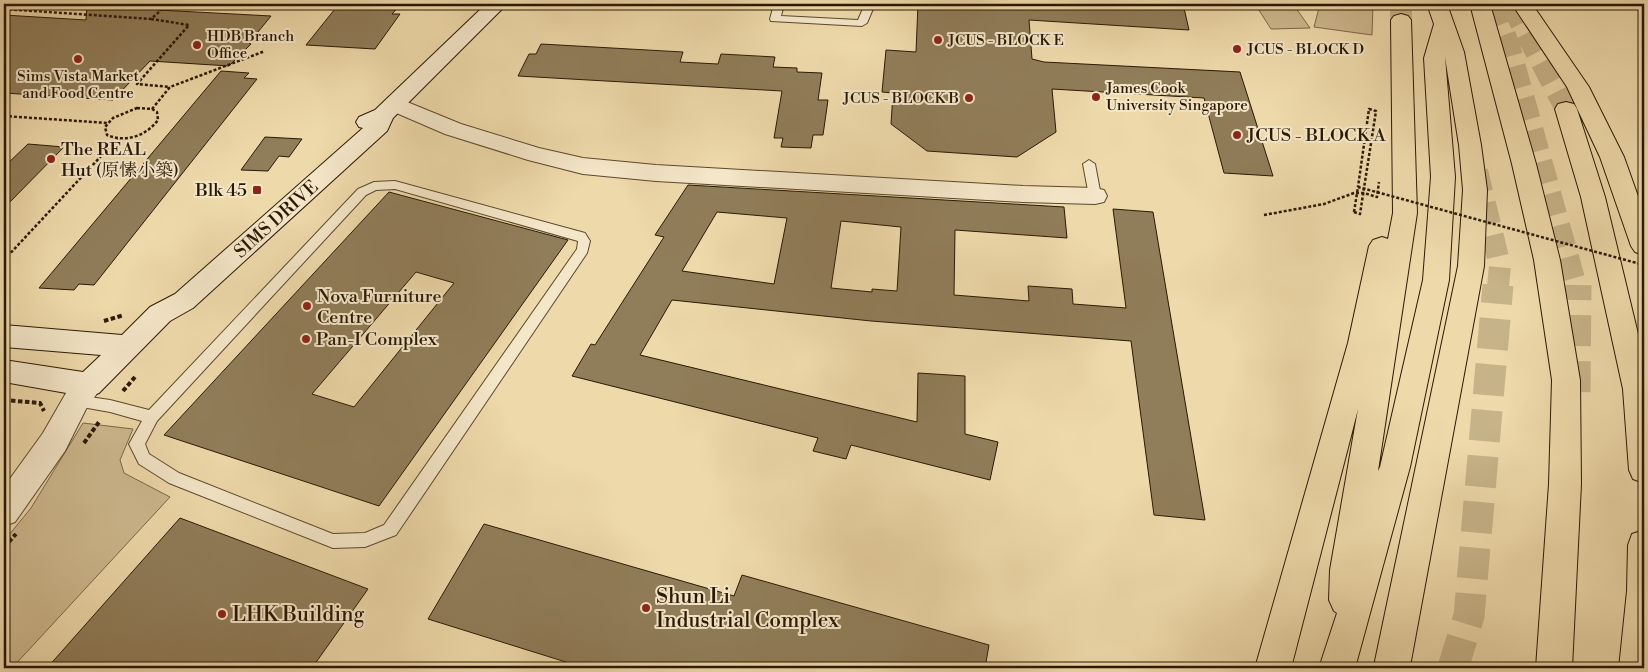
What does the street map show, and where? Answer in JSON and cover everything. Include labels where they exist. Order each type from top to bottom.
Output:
[{"type":"highway","points":[[1480,4],[1524,164],[1547,260],[1566,380],[1565,484],[1554,668]]},
{"type":"highway","points":[[1522,4],[1578,87],[1612,157],[1644,246]]},
{"type":"highway","points":[[1341,654],[1395,467],[1436,280],[1444,177],[1434,58],[1440,14]]},
{"type":"highway","points":[[1393,661],[1471,266],[1475,190],[1470,145],[1454,52],[1440,14]]},
{"type":"highway","points":[[1341,654],[1347,570],[1405,213],[1401,20]]},
{"type":"highway","points":[[1566,110],[1593,197],[1637,389],[1644,470]]},
{"type":"highway","points":[[1273,668],[1362,343],[1390,208],[1402,134]]},
{"type":"highway","points":[[1637,668],[1644,591],[1644,545]]},
{"type":"street","name":"SIMS DRIVE","points":[[4,512],[54,442],[83,393],[127,346],[160,314],[184,302],[379,126],[389,109],[497,4]]},
{"type":"street","points":[[389,109],[536,155],[583,166],[656,173],[1014,194],[1095,196]]},
{"type":"street","points":[[4,336],[127,346]]},
{"type":"street","points":[[4,371],[83,393]]},
{"type":"lane","points":[[779,4],[775,19],[862,23],[870,4]]},
{"type":"lane","points":[[1089,164],[1095,196]]},
{"type":"lane","points":[[395,185],[581,236],[584,241],[583,250],[390,530],[365,540],[333,541],[174,478],[144,459],[137,444],[152,417],[362,192],[374,186],[395,185]]},
{"type":"lane","points":[[83,393],[110,406],[152,417]]},
{"type":"path","points":[[151,19],[168,4]]},
{"type":"path","points":[[4,9],[151,19],[189,24],[137,84],[170,87],[265,51]]},
{"type":"path","points":[[152,109],[170,87]]},
{"type":"path","points":[[152,109],[159,116],[155,125],[142,134],[125,139],[117,139],[107,135],[105,131],[108,123],[113,118],[129,110],[152,109]]},
{"type":"path","points":[[1369,109],[1376,111],[1360,214],[1354,212],[1358,187],[1369,109]]},
{"type":"path","points":[[4,116],[108,123]]},
{"type":"path","points":[[4,260],[117,139]]},
{"type":"path","points":[[1358,187],[1644,265]]},
{"type":"path","points":[[1264,215],[1324,204],[1354,193],[1364,193]]},
{"type":"path","points":[[102,321],[130,312]]},
{"type":"shaded area","points":[[1255,4],[1293,4],[1310,28],[1271,29]]},
{"type":"shaded area","points":[[1320,4],[1373,4],[1372,35],[1314,27]]},
{"type":"shaded area","points":[[83,423],[133,429],[120,460],[124,473],[170,497],[12,668],[4,668],[4,541],[31,508]]},
{"type":"building","name":"Sims Vista Market and Food Centre","points":[[87,4],[164,4],[158,10],[271,16],[249,43],[251,44],[229,66],[150,61],[113,100],[4,93],[4,15],[86,20]]},
{"type":"building","points":[[339,4],[401,4],[392,14],[400,14],[375,49],[306,45]]},
{"type":"building","points":[[918,4],[1103,4],[1184,8],[1189,30],[1029,20],[1032,59],[1044,62],[1240,72],[1273,176],[1224,173],[1204,98],[1052,89],[1056,132],[1017,157],[927,151],[891,124],[893,93],[882,92],[886,50],[916,52]]},
{"type":"building","points":[[541,44],[683,52],[680,62],[718,64],[721,54],[775,57],[773,67],[797,68],[797,72],[822,73],[818,100],[828,100],[823,135],[813,135],[811,148],[781,147],[783,138],[774,138],[782,91],[518,76],[529,54],[536,54]]},
{"type":"building","points":[[221,71],[249,73],[244,78],[257,79],[94,285],[79,284],[74,290],[39,288]]},
{"type":"building","points":[[265,137],[302,139],[289,157],[279,156],[268,171],[241,170]]},
{"type":"building","points":[[28,144],[64,147],[4,208],[4,167]]},
{"type":"building","points":[[688,185],[1064,207],[1067,238],[955,230],[954,295],[1029,301],[1028,286],[1072,289],[1073,304],[1126,308],[1113,209],[1153,212],[1205,520],[1154,515],[1131,341],[871,321],[672,300],[640,355],[917,422],[918,373],[965,376],[965,434],[998,442],[990,480],[851,445],[846,459],[813,451],[818,438],[572,376],[591,344],[595,345],[664,237],[655,235]],"holes":[[[717,212],[787,218],[774,284],[682,271]],[[841,221],[901,227],[897,291],[872,289],[872,292],[831,288]]]},
{"type":"building","name":"Pan-I Complex","points":[[389,192],[568,240],[379,506],[164,435]],"holes":[[[416,272],[454,283],[354,407],[312,394]]]},
{"type":"building","name":"LHK Building","points":[[180,518],[368,589],[312,668],[47,668]]},
{"type":"building","name":"Shun Li Industrial Complex","points":[[484,524],[734,596],[742,575],[989,645],[985,668],[585,668],[428,619]]},
{"type":"tunnel","points":[[1401,4],[1401,20]]},
{"type":"tunnel","points":[[1493,4],[1509,46],[1576,286]]},
{"type":"tunnel","points":[[1511,4],[1566,109]]},
{"type":"tunnel","points":[[1477,171],[1500,266],[1498,286]]},
{"type":"tunnel","points":[[1453,668],[1469,616],[1498,285]]},
{"type":"tunnel","points":[[1575,392],[1576,286]]},
{"type":"place","name":"JCUS - BLOCK E","points":[[938,40]]},
{"type":"place","name":"HDB Branch Office","points":[[197,45]]},
{"type":"place","name":"JCUS - BLOCK D","points":[[1237,49]]},
{"type":"place","name":"Sims Vista Market and Food Centre","points":[[78,59]]},
{"type":"place","name":"James Cook University Singapore","points":[[1096,97]]},
{"type":"place","name":"JCUS - BLOCK B","points":[[969,98]]},
{"type":"place","name":"JCUS - BLOCK A","points":[[1237,135]]},
{"type":"place","name":"The REAL Hut (原愫小築)","points":[[51,159]]},
{"type":"place","name":"Blk 45","points":[[257,190]]},
{"type":"place","name":"Nova Furniture Centre","points":[[307,306]]},
{"type":"place","name":"Pan-I Complex","points":[[306,339]]},
{"type":"place","name":"Shun Li Industrial Complex","points":[[646,608]]},
{"type":"place","name":"LHK Building","points":[[222,614]]}]
